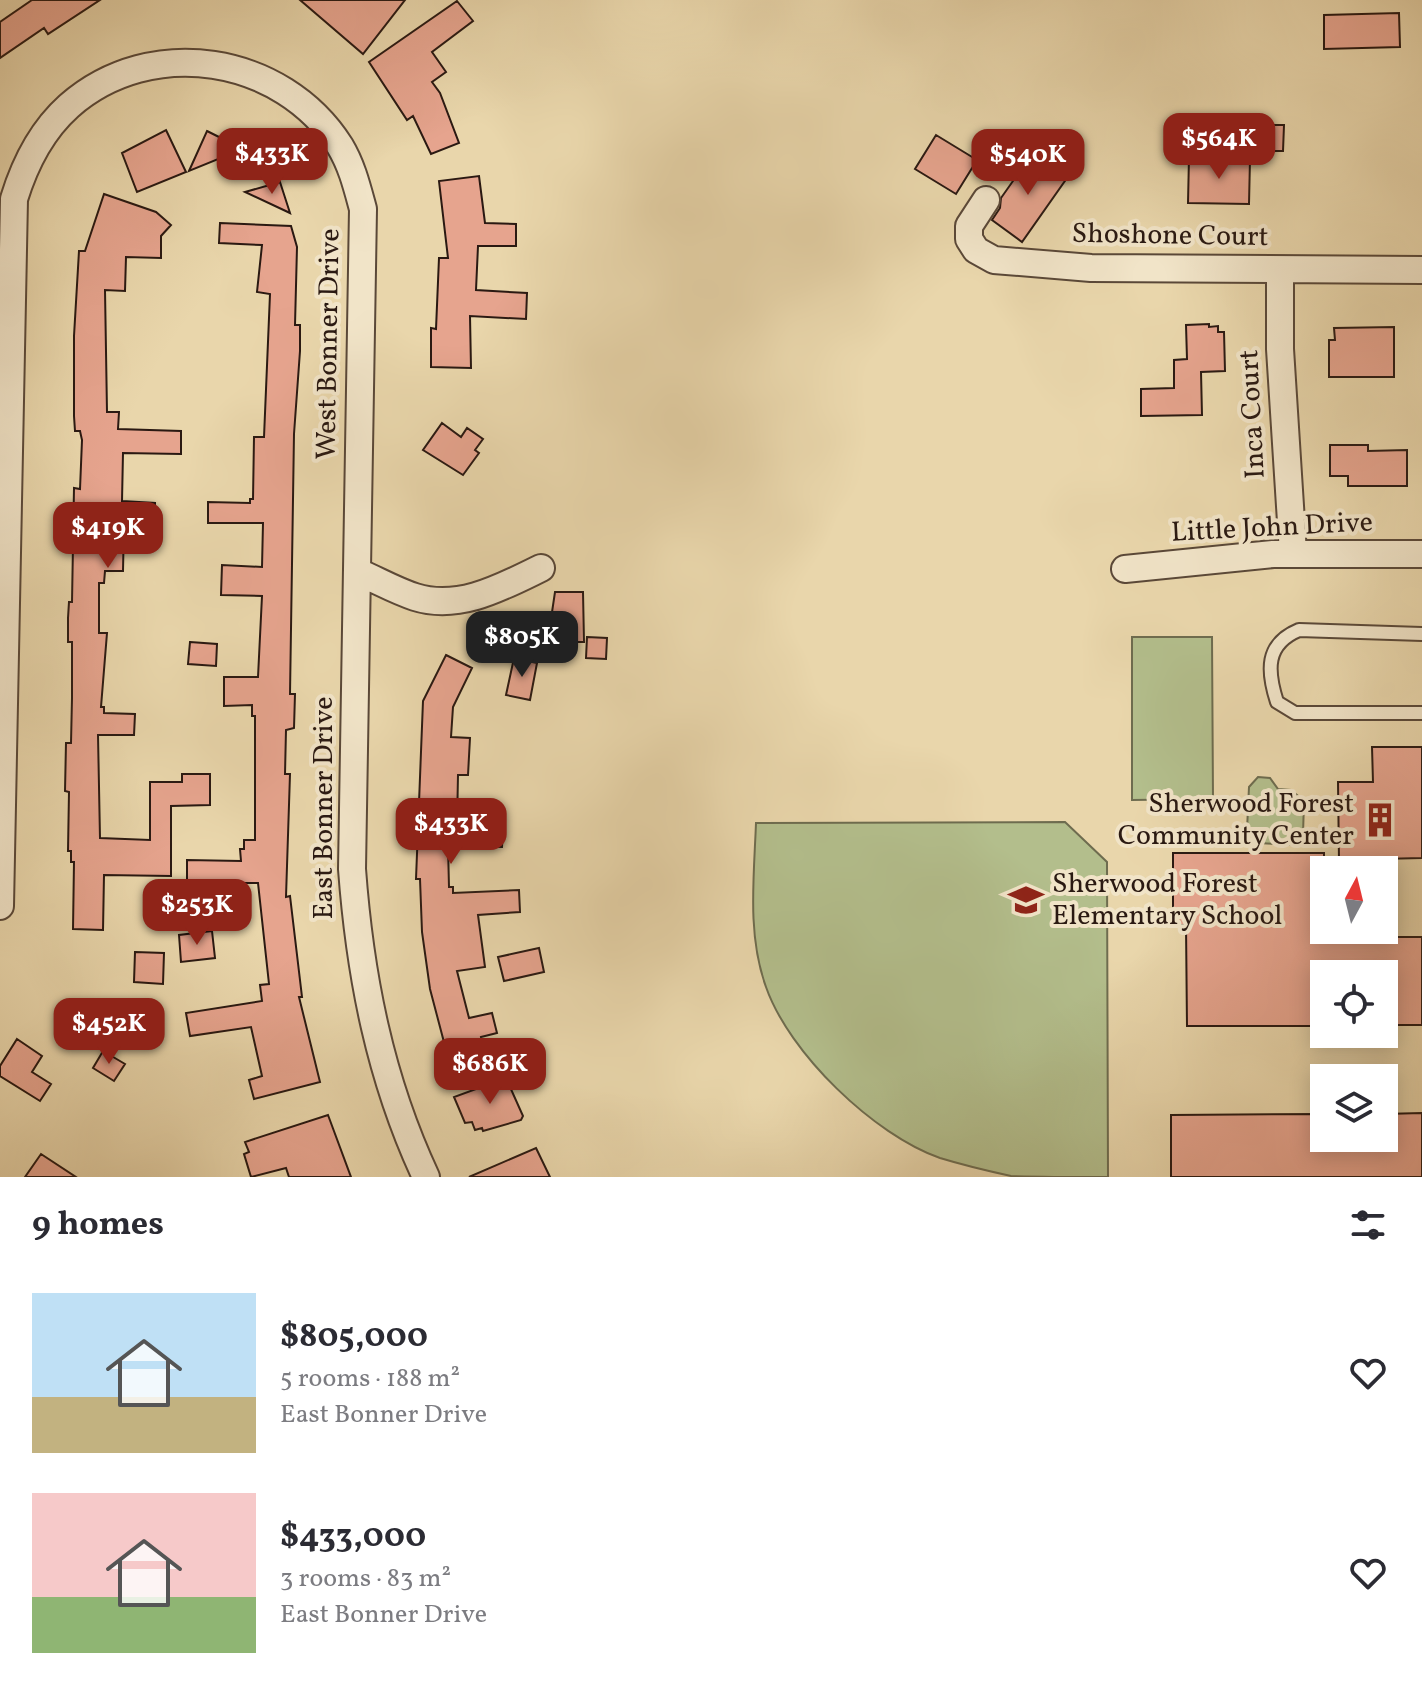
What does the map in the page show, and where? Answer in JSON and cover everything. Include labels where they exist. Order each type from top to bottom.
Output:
[{"type":"street","name":"West Bonner Drive","points":[[0,906],[14,199],[21,174],[43,135],[69,106],[95,87],[124,73],[168,62],[200,62],[239,69],[269,81],[297,99],[321,121],[341,148],[363,209],[358,572]]},
{"type":"street","name":"Shoshone Court","points":[[986,200],[969,226],[969,239],[986,258],[1091,268],[1422,270]]},
{"type":"street","name":"Inca Court","points":[[1280,270],[1280,349],[1293,553]]},
{"type":"street","name":"Little John Drive","points":[[1125,569],[1293,553],[1422,554]]},
{"type":"street","points":[[358,572],[417,598],[446,601],[497,590],[541,568]]},
{"type":"street","name":"East Bonner Drive","points":[[358,572],[352,869],[357,939],[369,1008],[388,1080],[426,1177]]},
{"type":"lane","points":[[1422,634],[1299,630],[1282,637],[1272,655],[1270,680],[1277,702],[1295,713],[1422,713]]},
{"type":"green space","points":[[1132,637],[1212,637],[1213,799],[1132,800]]},
{"type":"green space","points":[[1258,777],[1270,778],[1278,789],[1291,790],[1304,801],[1303,835],[1295,845],[1258,843],[1247,830],[1249,787]]},
{"type":"green space","points":[[1065,822],[1107,862],[1108,1177],[1011,1176],[940,1158],[888,1131],[837,1089],[814,1064],[777,1012],[766,987],[756,947],[753,906],[756,823]]},
{"type":"building","points":[[32,0],[100,0],[48,34],[44,28],[0,58],[0,22]]},
{"type":"building","points":[[300,0],[405,0],[363,54]]},
{"type":"building","points":[[457,1],[473,21],[432,52],[446,72],[432,82],[440,93],[459,143],[431,154],[413,116],[407,120],[369,62]]},
{"type":"building","points":[[1399,13],[1400,47],[1324,49],[1324,15]]},
{"type":"building","points":[[1262,125],[1284,125],[1283,151],[1261,151]]},
{"type":"building","points":[[166,130],[186,172],[137,192],[122,153]]},
{"type":"building","points":[[207,131],[243,149],[189,171]]},
{"type":"building","points":[[936,135],[977,160],[956,194],[915,169]]},
{"type":"building","points":[[1032,154],[1067,178],[1022,242],[992,220],[1000,208],[1001,198]]},
{"type":"building","points":[[1189,157],[1250,159],[1249,204],[1188,203]]},
{"type":"building","points":[[479,176],[485,223],[516,224],[516,246],[478,246],[476,290],[527,293],[526,319],[470,316],[471,368],[431,367],[431,328],[436,329],[439,258],[448,258],[439,181]]},
{"type":"building","points":[[280,182],[290,213],[245,192]]},
{"type":"building","points":[[104,194],[156,212],[171,225],[161,236],[161,258],[126,257],[125,291],[105,290],[107,412],[119,412],[118,429],[181,431],[181,454],[123,453],[122,501],[155,503],[155,524],[124,523],[123,571],[105,571],[104,583],[99,583],[99,633],[107,633],[101,707],[104,707],[104,713],[135,714],[134,735],[98,735],[100,838],[150,840],[150,782],[182,782],[182,774],[210,774],[210,805],[171,806],[171,876],[104,875],[103,930],[73,929],[74,862],[71,862],[71,851],[68,851],[69,792],[65,791],[66,743],[71,743],[72,642],[68,642],[68,618],[69,602],[72,602],[74,488],[80,489],[82,440],[80,431],[75,431],[74,416],[74,336],[79,251],[85,251]]},
{"type":"building","points":[[220,223],[291,226],[297,247],[295,325],[300,325],[300,351],[294,434],[290,694],[295,694],[294,728],[286,730],[285,774],[290,774],[286,897],[290,896],[302,997],[299,997],[320,1082],[254,1099],[249,1080],[262,1076],[251,1027],[190,1036],[186,1013],[262,1001],[260,985],[269,984],[258,883],[187,883],[187,860],[241,861],[240,849],[244,849],[244,840],[255,840],[255,716],[252,716],[252,705],[224,706],[224,677],[258,677],[262,596],[221,595],[222,565],[262,567],[263,523],[208,523],[208,502],[250,503],[253,499],[254,437],[264,437],[270,294],[257,292],[262,245],[219,243]]},
{"type":"building","points":[[1209,324],[1209,327],[1218,326],[1218,332],[1224,332],[1225,371],[1201,372],[1202,415],[1141,416],[1141,389],[1174,388],[1174,360],[1187,359],[1186,325]]},
{"type":"building","points":[[1394,327],[1394,377],[1329,377],[1329,340],[1335,340],[1334,328]]},
{"type":"building","points":[[442,423],[461,437],[467,428],[483,439],[475,450],[479,453],[463,475],[423,450]]},
{"type":"building","points":[[1330,445],[1368,445],[1368,451],[1407,450],[1407,486],[1348,486],[1348,476],[1330,476]]},
{"type":"building","points":[[555,592],[583,592],[584,642],[547,642],[547,619],[551,619]]},
{"type":"building","points":[[587,637],[607,638],[606,659],[586,658]]},
{"type":"building","points":[[190,642],[217,644],[216,666],[188,664]]},
{"type":"building","points":[[446,655],[472,668],[453,707],[451,737],[470,738],[468,775],[458,775],[457,826],[503,828],[502,847],[448,846],[449,887],[453,887],[453,893],[519,890],[520,912],[478,915],[485,967],[457,971],[469,1018],[492,1013],[497,1033],[481,1037],[483,1046],[451,1054],[449,1045],[445,1046],[430,989],[422,932],[420,879],[416,879],[423,701]]},
{"type":"building","points":[[514,658],[537,663],[530,700],[506,695]]},
{"type":"building","name":"Sherwood Forest Community Center","points":[[1372,747],[1422,747],[1422,858],[1339,856],[1338,782],[1373,782]]},
{"type":"building","points":[[1173,853],[1324,853],[1324,856],[1310,856],[1310,944],[1398,944],[1398,937],[1422,937],[1422,1025],[1398,1025],[1398,960],[1310,960],[1310,1026],[1187,1026],[1186,925],[1173,925]]},
{"type":"building","points":[[212,931],[215,958],[181,962],[179,935]]},
{"type":"building","points":[[539,948],[544,972],[504,981],[498,957]]},
{"type":"building","points":[[135,952],[164,953],[163,984],[134,982]]},
{"type":"building","points":[[17,1039],[42,1056],[32,1072],[51,1084],[40,1101],[0,1076],[0,1066]]},
{"type":"building","points":[[103,1051],[125,1064],[114,1081],[93,1068]]},
{"type":"building","points":[[506,1078],[523,1116],[521,1120],[483,1131],[482,1128],[475,1130],[472,1122],[465,1123],[454,1097]]},
{"type":"building","points":[[1422,1113],[1422,1177],[1171,1177],[1171,1115],[1310,1114],[1310,1152],[1398,1152],[1398,1114]]},
{"type":"building","points":[[328,1115],[351,1177],[289,1177],[286,1168],[251,1177],[244,1154],[249,1152],[245,1142]]},
{"type":"building","points":[[536,1148],[550,1177],[469,1177]]},
{"type":"building","points":[[41,1154],[76,1177],[25,1177]]},
{"type":"place","name":"Sherwood Forest Community Center","points":[[1380,820]]},
{"type":"place","name":"Sherwood Forest Elementary School","points":[[1026,900]]}]
